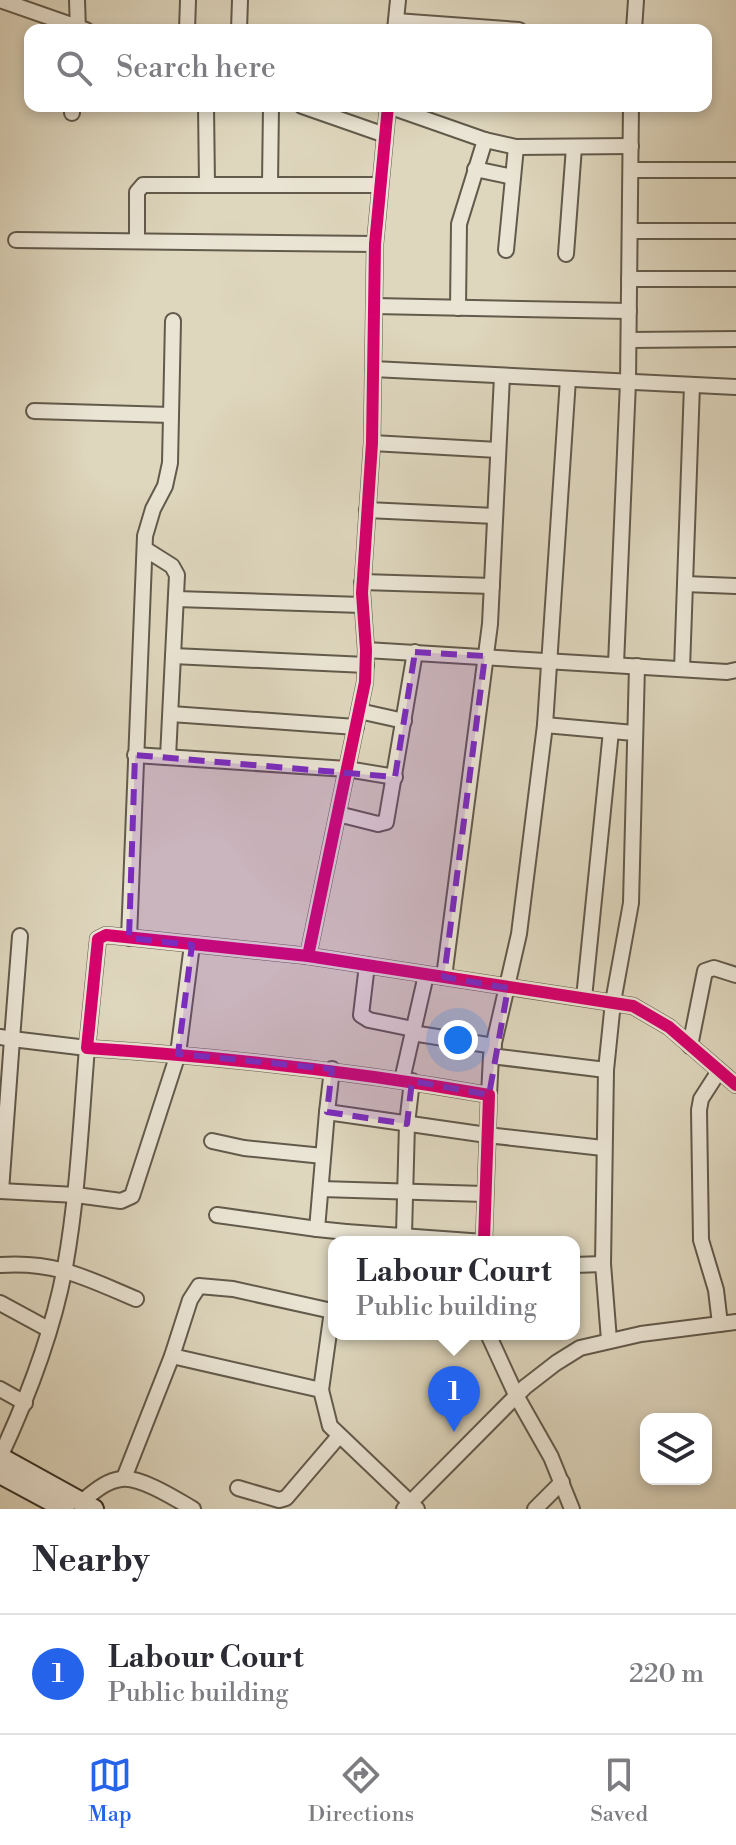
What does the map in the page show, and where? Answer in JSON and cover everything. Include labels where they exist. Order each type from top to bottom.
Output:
[{"type":"main road","points":[[0,1457],[80,1507]]},
{"type":"main road","points":[[0,1474],[80,1507]]},
{"type":"street","points":[[0,0],[66,24]]},
{"type":"street","points":[[77,0],[79,24]]},
{"type":"street","points":[[187,24],[188,0]]},
{"type":"street","points":[[239,24],[240,0]]},
{"type":"street","points":[[396,24],[398,0]]},
{"type":"street","points":[[634,24],[636,0]]},
{"type":"street","points":[[206,112],[207,185]]},
{"type":"street","points":[[270,184],[271,112]]},
{"type":"street","points":[[319,112],[385,135]]},
{"type":"street","points":[[308,956],[356,727],[366,658],[362,582],[372,443],[375,244],[387,112]]},
{"type":"street","points":[[405,112],[485,140],[516,147],[631,146]]},
{"type":"street","points":[[616,664],[628,382],[631,112]]},
{"type":"street","points":[[458,308],[459,224],[485,140]]},
{"type":"street","points":[[506,250],[516,147]]},
{"type":"street","points":[[566,254],[574,147]]},
{"type":"street","points":[[475,169],[513,177]]},
{"type":"street","points":[[631,170],[736,170]]},
{"type":"street","points":[[137,241],[139,187],[380,185]]},
{"type":"street","points":[[630,231],[736,231]]},
{"type":"street","points":[[16,240],[375,244]]},
{"type":"street","points":[[629,279],[736,279]]},
{"type":"street","points":[[374,306],[629,311]]},
{"type":"street","points":[[129,938],[145,549],[147,526],[168,477],[173,321]]},
{"type":"street","points":[[629,340],[736,339]]},
{"type":"street","points":[[373,369],[736,387]]},
{"type":"street","points":[[444,977],[492,586],[502,376]]},
{"type":"street","points":[[484,1236],[492,1051],[519,934],[545,725],[568,379]]},
{"type":"street","points":[[682,669],[692,385]]},
{"type":"street","points":[[34,411],[171,415]]},
{"type":"street","points":[[372,443],[498,450]]},
{"type":"street","points":[[367,510],[495,516]]},
{"type":"street","points":[[145,549],[175,570],[168,757]]},
{"type":"street","points":[[362,582],[492,586]]},
{"type":"street","points":[[685,584],[736,586]]},
{"type":"street","points":[[176,599],[362,605]]},
{"type":"street","points":[[173,656],[366,658],[415,652],[727,672],[736,670]]},
{"type":"street","points":[[338,814],[378,824],[386,822],[415,652]]},
{"type":"street","points":[[609,1340],[603,1264],[606,1070],[613,1002],[631,903],[637,666]]},
{"type":"street","points":[[359,711],[404,721]]},
{"type":"street","points":[[171,714],[356,727]]},
{"type":"street","points":[[545,725],[634,733]]},
{"type":"street","points":[[584,998],[611,731]]},
{"type":"street","points":[[135,755],[347,769],[395,777]]},
{"type":"street","points":[[0,1457],[25,1403],[65,1269],[76,1195],[96,941],[106,935],[308,956],[613,1002],[645,1011],[669,1027],[736,1085]]},
{"type":"street","points":[[20,936],[6,1038],[0,1191],[76,1195],[125,1202],[132,1196],[178,1054],[192,945]]},
{"type":"street","points":[[367,965],[361,1015],[369,1020],[492,1051],[606,1070]]},
{"type":"street","points":[[690,1046],[705,971],[714,968],[736,975]]},
{"type":"street","points":[[404,1234],[407,1081],[412,1031],[426,975]]},
{"type":"street","points":[[6,1038],[332,1069],[489,1095]]},
{"type":"street","points":[[317,1229],[332,1069]]},
{"type":"street","points":[[719,1071],[701,1099],[699,1110],[701,1240],[716,1290],[720,1324]]},
{"type":"street","points":[[327,1112],[603,1148]]},
{"type":"street","points":[[212,1141],[244,1148],[323,1156]]},
{"type":"street","points":[[321,1189],[484,1194]]},
{"type":"street","points":[[217,1215],[317,1229],[342,1236]]},
{"type":"street","points":[[365,1236],[427,1236]]},
{"type":"street","points":[[0,1265],[22,1263],[65,1269],[136,1299]]},
{"type":"street","points":[[580,1265],[603,1264]]},
{"type":"street","points":[[124,1478],[196,1288],[202,1285],[233,1289],[328,1305]]},
{"type":"street","points":[[0,1303],[48,1329]]},
{"type":"street","points":[[328,1340],[321,1390],[330,1426],[411,1507],[517,1397],[556,1363],[580,1348],[609,1340],[736,1322]]},
{"type":"street","points":[[491,1340],[517,1397],[551,1457],[572,1509]]},
{"type":"street","points":[[172,1356],[321,1390]]},
{"type":"street","points":[[0,1389],[25,1403]]},
{"type":"street","points":[[238,1488],[279,1500],[286,1498],[339,1436]]},
{"type":"street","points":[[80,1507],[104,1485],[124,1478],[145,1484],[193,1509]]},
{"type":"street","points":[[535,1509],[562,1482]]},
{"type":"highlighted area","points":[[415,652],[485,656],[444,977],[508,988],[489,1095],[412,1081],[407,1124],[327,1112],[332,1069],[178,1054],[192,945],[129,938],[135,755],[395,777]]},
{"type":"cycle path","points":[[308,956],[365,682],[362,593],[372,443],[375,244],[387,112]]},
{"type":"cycle path","points":[[484,1236],[489,1095],[288,1066],[87,1048],[98,939],[106,935],[308,956],[633,1006],[669,1027],[736,1085]]},
{"type":"place","name":"Labour Court","points":[[454,1432]]}]
